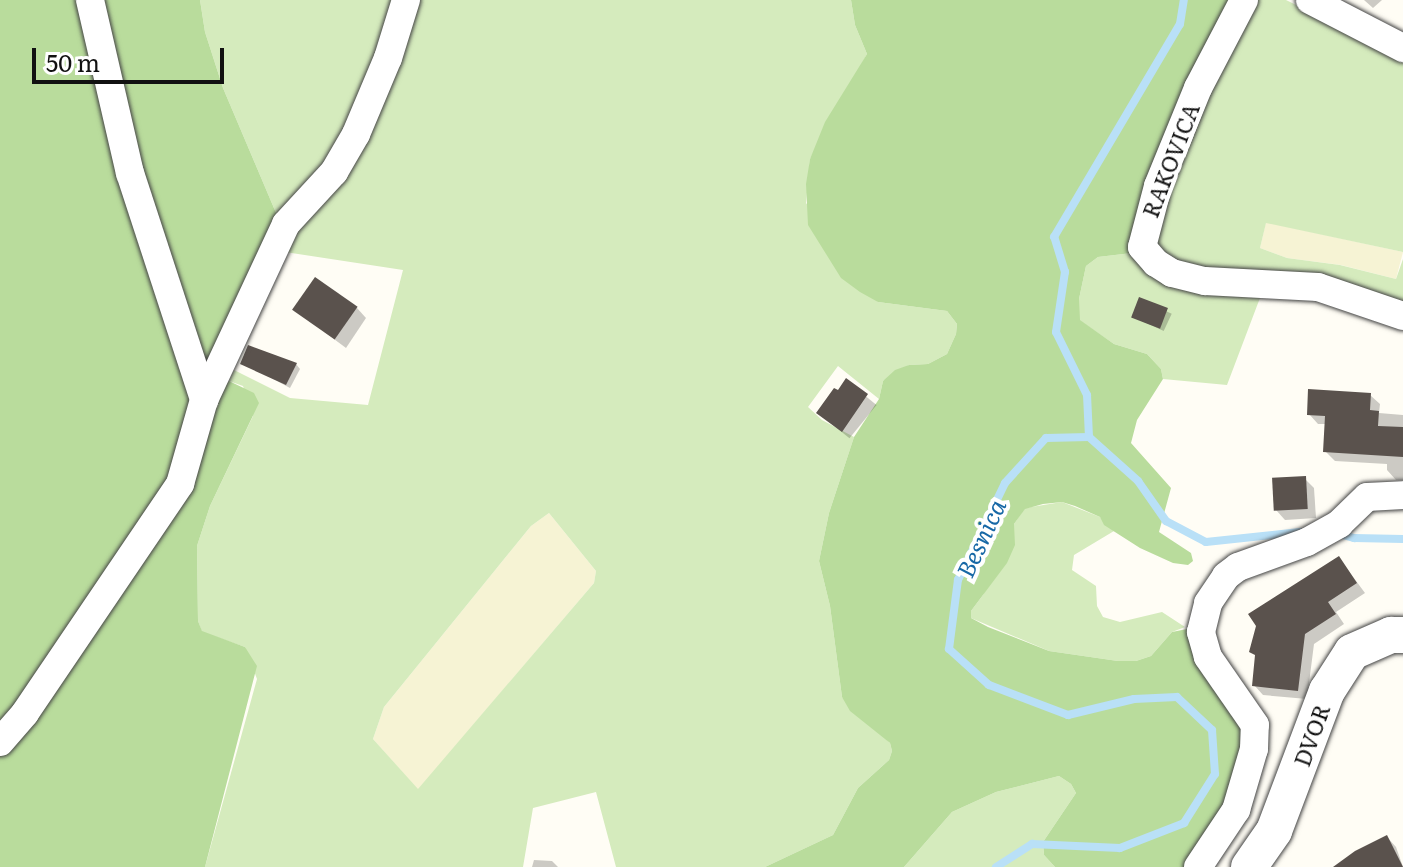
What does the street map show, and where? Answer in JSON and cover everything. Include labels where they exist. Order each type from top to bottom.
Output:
[{"type":"street","points":[[90,0],[130,173],[204,400]]},
{"type":"street","points":[[0,742],[25,713],[180,484],[204,400],[286,224],[334,172],[356,134],[388,58],[406,0]]},
{"type":"street","name":"RAKOVICA","points":[[1244,0],[1198,88],[1148,214],[1142,247],[1156,263],[1172,273],[1205,281],[1318,287],[1403,316]]},
{"type":"street","points":[[1310,0],[1403,48]]},
{"type":"street","points":[[1198,867],[1236,810],[1248,774],[1255,725],[1208,657],[1201,632],[1208,603],[1226,576],[1238,567],[1307,542],[1339,524],[1367,497],[1403,495]]},
{"type":"street","name":"DVOR","points":[[1249,867],[1274,831],[1327,691],[1352,652],[1391,635],[1403,635]]},
{"type":"shaded area","points":[[1266,222],[1403,252],[1396,279],[1341,265],[1287,258],[1260,248]]},
{"type":"shaded area","points":[[549,513],[596,571],[594,583],[418,790],[373,739],[384,707],[531,526]]},
{"type":"green space","points":[[0,0],[200,0],[205,32],[223,88],[279,220],[213,398],[229,381],[254,393],[259,403],[210,506],[197,546],[198,621],[202,631],[245,647],[257,666],[205,867],[0,867]]},
{"type":"green space","points":[[200,0],[400,0],[348,133],[279,220],[223,88],[205,32]]},
{"type":"green space","points":[[411,0],[851,0],[855,25],[867,54],[810,159],[806,203],[878,302],[947,311],[957,324],[947,354],[928,364],[909,365],[883,381],[879,399],[838,366],[808,407],[822,420],[854,437],[829,513],[819,561],[830,606],[842,697],[890,743],[892,751],[889,760],[858,788],[833,835],[765,867],[616,867],[596,792],[533,808],[523,867],[205,867],[257,679],[245,647],[202,632],[198,621],[197,546],[210,506],[253,416],[243,386],[229,381],[234,370],[290,398],[368,405],[403,270],[285,252]],"holes":[[[549,513],[596,571],[594,583],[418,789],[373,739],[384,707],[531,526]]]},
{"type":"green space","points":[[851,0],[1237,0],[1132,253],[1098,257],[1086,266],[1079,299],[1080,320],[1114,344],[1147,354],[1161,369],[1163,379],[1137,420],[1131,443],[1171,488],[1159,532],[1191,553],[1193,561],[1188,565],[1173,563],[1140,548],[1104,525],[1100,517],[1075,506],[1062,502],[1043,504],[1025,509],[1014,524],[1015,545],[1007,563],[971,611],[971,618],[988,627],[1049,651],[1118,661],[1136,661],[1151,656],[1172,632],[1192,628],[1243,710],[1243,774],[1191,867],[1055,867],[1044,855],[1043,842],[1076,793],[1071,784],[1059,776],[996,792],[952,812],[904,867],[765,867],[833,835],[858,788],[889,760],[892,751],[890,743],[850,711],[842,697],[830,606],[819,561],[829,513],[854,437],[879,399],[883,381],[895,370],[909,365],[928,364],[947,354],[957,324],[947,311],[878,302],[860,292],[841,278],[808,225],[806,184],[810,159],[825,122],[867,54],[855,25]]},
{"type":"green space","points":[[1257,0],[1286,0],[1403,58],[1403,252],[1266,223],[1260,248],[1287,258],[1340,265],[1396,279],[1403,259],[1403,307],[1202,273],[1158,255],[1152,231],[1202,97]]},
{"type":"green space","points":[[1132,253],[1263,290],[1227,385],[1163,379],[1161,369],[1147,354],[1114,344],[1079,320],[1079,299],[1086,266],[1098,257]]},
{"type":"green space","points":[[1062,502],[1100,517],[1114,531],[1074,555],[1072,570],[1096,586],[1097,606],[1103,617],[1120,622],[1162,612],[1185,627],[1172,632],[1151,656],[1136,661],[1118,661],[1049,651],[971,618],[971,611],[983,595],[1014,524],[1025,508]]},
{"type":"green space","points":[[1059,776],[1071,784],[1076,793],[1043,842],[1044,855],[1055,867],[904,867],[952,812],[996,792]]},
{"type":"building","points":[[315,277],[358,307],[335,340],[292,310]]},
{"type":"building","points":[[1139,297],[1168,308],[1160,329],[1131,318]]},
{"type":"building","points":[[248,345],[297,363],[286,385],[240,364]]},
{"type":"building","points":[[846,378],[868,394],[842,432],[816,413],[834,388],[838,390]]},
{"type":"building","points":[[1308,389],[1371,393],[1370,410],[1379,411],[1378,426],[1403,427],[1403,457],[1323,452],[1325,416],[1307,415]]},
{"type":"building","points":[[1306,476],[1308,509],[1274,511],[1272,478]]},
{"type":"building","points":[[1339,556],[1357,583],[1328,602],[1336,614],[1305,634],[1298,691],[1252,686],[1255,655],[1249,652],[1256,626],[1248,614]]},
{"type":"building","points":[[1387,835],[1403,867],[1333,867],[1355,851]]},
{"type":"waterway","points":[[1089,437],[1087,395],[1056,332],[1065,272],[1054,237],[1180,24],[1184,0]]},
{"type":"waterway","name":"Besnica","points":[[996,867],[1032,844],[1120,848],[1184,823],[1215,774],[1212,730],[1177,697],[1134,699],[1068,715],[989,685],[949,649],[958,580],[1005,483],[1046,438],[1089,437],[1138,481],[1166,521],[1206,542],[1299,532]]},
{"type":"waterway","name":"Besnica","points":[[1339,534],[1354,538],[1403,539]]}]
